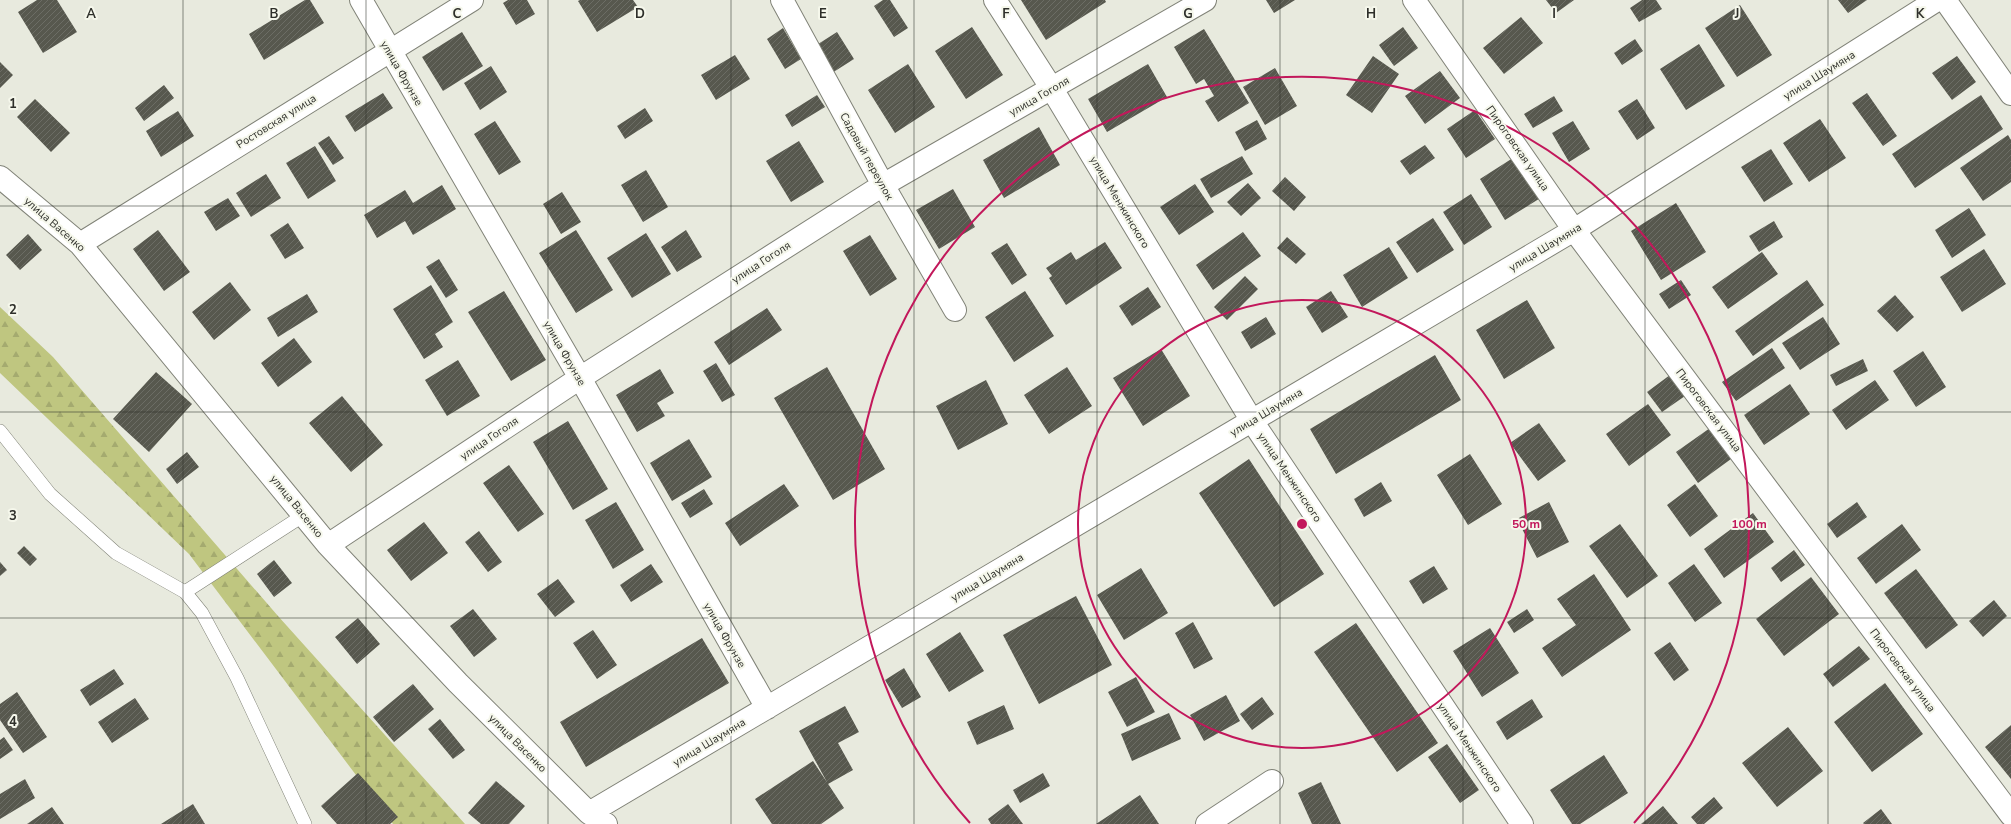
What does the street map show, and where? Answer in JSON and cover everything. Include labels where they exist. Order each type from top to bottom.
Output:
[{"type":"street","name":"улица Фрунзе","points":[[361,0],[580,378],[767,708]]},
{"type":"street","name":"Ростовская улица","points":[[80,244],[389,50],[472,0]]},
{"type":"street","name":"Садовый переулок","points":[[782,0],[883,185],[955,310]]},
{"type":"street","name":"улица Менжинского","points":[[995,0],[1052,89],[1252,421],[1522,824]]},
{"type":"street","name":"улица Гоголя","points":[[328,545],[580,378],[883,185],[1205,0]]},
{"type":"street","name":"Пироговская улица","points":[[1414,0],[1574,230],[2011,815]]},
{"type":"street","name":"улица Шаумяна","points":[[597,819],[767,708],[1574,230],[1937,0]]},
{"type":"street","points":[[1945,0],[2011,94]]},
{"type":"street","name":"улица Васенко","points":[[0,177],[80,244],[328,545],[458,683],[597,819]]},
{"type":"street","points":[[1207,824],[1272,781]]},
{"type":"lane","points":[[0,431],[50,494],[116,554],[185,592],[202,613],[236,678],[305,824]]},
{"type":"lane","points":[[185,592],[304,515]]},
{"type":"green space","points":[[0,307],[53,357],[278,616],[465,824],[393,824],[189,554],[0,373]]},
{"type":"building","points":[[37,0],[57,0],[77,32],[43,53],[18,12]]},
{"type":"building","points":[[305,0],[310,0],[324,23],[264,60],[249,34]]},
{"type":"building","points":[[508,0],[527,0],[535,14],[516,25],[503,3]]},
{"type":"building","points":[[633,0],[638,7],[597,32],[578,1]]},
{"type":"building","points":[[883,0],[890,0],[908,28],[894,37],[874,6]]},
{"type":"building","points":[[1021,0],[1105,0],[1106,2],[1046,40]]},
{"type":"building","points":[[1266,0],[1295,0],[1274,13]]},
{"type":"building","points":[[1546,0],[1574,0],[1556,13]]},
{"type":"building","points":[[1642,0],[1656,0],[1662,9],[1639,22],[1630,8]]},
{"type":"building","points":[[1838,0],[1867,0],[1848,13]]},
{"type":"building","points":[[1740,5],[1772,55],[1737,77],[1705,28]]},
{"type":"building","points":[[1521,17],[1543,43],[1504,74],[1483,48]]},
{"type":"building","points":[[972,27],[1003,75],[966,99],[935,51]]},
{"type":"building","points":[[1403,27],[1418,48],[1394,66],[1379,45]]},
{"type":"building","points":[[783,28],[801,59],[785,69],[767,39]]},
{"type":"building","points":[[1204,29],[1249,103],[1218,122],[1205,101],[1214,96],[1204,79],[1196,84],[1174,47]]},
{"type":"building","points":[[462,32],[483,66],[443,91],[422,57]]},
{"type":"building","points":[[837,32],[854,59],[832,73],[815,46]]},
{"type":"building","points":[[1635,39],[1643,51],[1622,65],[1614,53]]},
{"type":"building","points":[[1699,44],[1725,86],[1686,110],[1660,69]]},
{"type":"building","points":[[735,55],[750,79],[716,100],[701,75]]},
{"type":"building","points":[[1373,56],[1399,74],[1372,113],[1346,95]]},
{"type":"building","points":[[1957,56],[1976,82],[1952,100],[1932,73]]},
{"type":"building","points":[[0,62],[13,75],[0,88]]},
{"type":"building","points":[[908,64],[935,107],[895,133],[868,90]]},
{"type":"building","points":[[1148,64],[1167,97],[1107,132],[1088,99]]},
{"type":"building","points":[[491,66],[507,92],[480,110],[464,83]]},
{"type":"building","points":[[1275,68],[1297,106],[1265,125],[1243,87]]},
{"type":"building","points":[[1440,71],[1460,98],[1425,124],[1405,96]]},
{"type":"building","points":[[164,85],[174,98],[144,121],[135,108]]},
{"type":"building","points":[[383,93],[393,108],[355,132],[345,116]]},
{"type":"building","points":[[1867,93],[1897,136],[1883,146],[1852,103]]},
{"type":"building","points":[[817,95],[825,107],[792,127],[785,115]]},
{"type":"building","points":[[1981,95],[2003,129],[1915,188],[1892,154]]},
{"type":"building","points":[[1554,96],[1563,111],[1533,128],[1524,114]]},
{"type":"building","points":[[35,99],[70,133],[51,152],[17,117]]},
{"type":"building","points":[[1637,99],[1655,128],[1637,140],[1618,111]]},
{"type":"building","points":[[645,108],[653,121],[625,139],[617,126]]},
{"type":"building","points":[[1475,110],[1495,139],[1466,158],[1447,129]]},
{"type":"building","points":[[178,111],[194,136],[161,157],[146,131]]},
{"type":"building","points":[[1820,119],[1846,158],[1809,182],[1783,143]]},
{"type":"building","points":[[1257,120],[1267,139],[1245,151],[1235,132]]},
{"type":"building","points":[[495,121],[521,162],[499,175],[474,134]]},
{"type":"building","points":[[1573,121],[1590,149],[1569,162],[1552,133]]},
{"type":"building","points":[[1039,127],[1060,165],[1004,198],[983,160]]},
{"type":"building","points":[[2008,135],[2011,140],[2011,182],[1983,201],[1960,168]]},
{"type":"building","points":[[329,136],[344,158],[333,165],[318,143]]},
{"type":"building","points":[[799,141],[824,182],[791,202],[766,161]]},
{"type":"building","points":[[1425,145],[1435,158],[1410,175],[1400,161]]},
{"type":"building","points":[[315,146],[336,181],[308,199],[286,163]]},
{"type":"building","points":[[1771,149],[1793,184],[1764,202],[1741,167]]},
{"type":"building","points":[[1242,156],[1253,174],[1211,198],[1200,179]]},
{"type":"building","points":[[1516,156],[1542,197],[1505,220],[1480,179]]},
{"type":"building","points":[[646,170],[668,207],[643,222],[621,185]]},
{"type":"building","points":[[266,174],[281,198],[251,217],[236,193]]},
{"type":"building","points":[[1285,177],[1306,197],[1294,211],[1272,191]]},
{"type":"building","points":[[1248,183],[1261,198],[1241,216],[1227,202]]},
{"type":"building","points":[[1195,184],[1214,212],[1179,235],[1160,207]]},
{"type":"building","points":[[442,185],[456,209],[413,235],[405,221],[377,238],[364,215],[405,190],[413,203]]},
{"type":"building","points":[[953,189],[975,227],[939,249],[916,210]]},
{"type":"building","points":[[562,192],[581,222],[561,234],[543,204]]},
{"type":"building","points":[[1471,194],[1492,227],[1464,245],[1443,212]]},
{"type":"building","points":[[228,198],[240,216],[216,231],[204,212]]},
{"type":"building","points":[[1676,203],[1706,252],[1661,280],[1631,231]]},
{"type":"building","points":[[1969,208],[1986,235],[1952,258],[1935,230]]},
{"type":"building","points":[[1433,218],[1454,250],[1417,273],[1396,242]]},
{"type":"building","points":[[1774,221],[1783,237],[1759,252],[1749,236]]},
{"type":"building","points":[[288,223],[304,248],[285,259],[270,235]]},
{"type":"building","points":[[158,230],[190,272],[164,291],[133,249]]},
{"type":"building","points":[[576,230],[613,290],[576,313],[539,253]]},
{"type":"building","points":[[686,230],[702,257],[677,272],[661,247]]},
{"type":"building","points":[[1243,232],[1261,256],[1213,290],[1196,265]]},
{"type":"building","points":[[646,233],[671,274],[632,298],[607,258]]},
{"type":"building","points":[[28,234],[42,250],[20,270],[6,255]]},
{"type":"building","points":[[870,235],[897,279],[870,296],[843,251]]},
{"type":"building","points":[[1287,237],[1306,254],[1296,264],[1277,248]]},
{"type":"building","points":[[1105,242],[1122,268],[1066,305],[1049,278],[1052,276],[1046,268],[1071,252],[1076,260]]},
{"type":"building","points":[[1007,243],[1027,275],[1012,285],[991,253]]},
{"type":"building","points":[[1389,247],[1408,278],[1362,307],[1343,275]]},
{"type":"building","points":[[1984,249],[2006,284],[1962,312],[1940,277]]},
{"type":"building","points":[[1762,252],[1778,274],[1728,309],[1712,287]]},
{"type":"building","points":[[439,259],[458,290],[446,298],[426,267]]},
{"type":"building","points":[[1245,276],[1258,289],[1227,320],[1214,307]]},
{"type":"building","points":[[1681,280],[1691,295],[1669,309],[1659,294]]},
{"type":"building","points":[[1807,280],[1824,305],[1753,356],[1735,331]]},
{"type":"building","points":[[230,282],[251,310],[214,340],[192,312]]},
{"type":"building","points":[[431,285],[453,322],[435,334],[443,347],[424,359],[393,309]]},
{"type":"building","points":[[1148,287],[1161,307],[1132,326],[1119,306]]},
{"type":"building","points":[[504,291],[546,360],[511,381],[468,312]]},
{"type":"building","points":[[1025,291],[1054,336],[1014,362],[985,317]]},
{"type":"building","points":[[1331,291],[1348,317],[1322,333],[1306,307]]},
{"type":"building","points":[[307,294],[318,312],[278,337],[267,318]]},
{"type":"building","points":[[1895,295],[1914,317],[1897,332],[1877,311]]},
{"type":"building","points":[[1527,300],[1555,348],[1504,379],[1476,330]]},
{"type":"building","points":[[767,308],[782,330],[729,365],[714,342]]},
{"type":"building","points":[[1266,317],[1276,334],[1251,349],[1241,332]]},
{"type":"building","points":[[1823,317],[1840,344],[1800,370],[1782,343]]},
{"type":"building","points":[[294,338],[312,362],[278,387],[261,363]]},
{"type":"building","points":[[1772,348],[1785,368],[1736,401],[1722,382]]},
{"type":"building","points":[[1161,349],[1190,396],[1143,426],[1113,378]]},
{"type":"building","points":[[1923,351],[1946,387],[1916,407],[1893,371]]},
{"type":"building","points":[[1435,355],[1461,400],[1336,474],[1310,429]]},
{"type":"building","points":[[1863,359],[1868,371],[1836,386],[1830,375]]},
{"type":"building","points":[[458,360],[480,396],[447,416],[425,380]]},
{"type":"building","points":[[716,363],[735,395],[722,402],[703,371]]},
{"type":"building","points":[[827,367],[885,469],[833,500],[774,398]]},
{"type":"building","points":[[1067,367],[1092,406],[1049,434],[1024,395]]},
{"type":"building","points":[[660,369],[674,393],[657,403],[665,416],[637,432],[616,395]]},
{"type":"building","points":[[156,372],[192,404],[149,452],[113,419]]},
{"type":"building","points":[[1670,375],[1685,396],[1662,412],[1647,392]]},
{"type":"building","points":[[986,380],[1008,424],[958,450],[936,406]]},
{"type":"building","points":[[1875,380],[1889,400],[1846,430],[1832,410]]},
{"type":"building","points":[[1790,384],[1810,414],[1764,445],[1744,415]]},
{"type":"building","points":[[342,396],[383,445],[351,472],[309,423]]},
{"type":"building","points":[[1648,404],[1671,435],[1629,466],[1606,434]]},
{"type":"building","points":[[568,421],[608,489],[573,510],[533,442]]},
{"type":"building","points":[[1539,423],[1566,461],[1538,481],[1510,443]]},
{"type":"building","points":[[1710,428],[1731,459],[1698,483],[1676,452]]},
{"type":"building","points":[[689,439],[712,477],[672,501],[650,463]]},
{"type":"building","points":[[187,452],[199,467],[177,484],[166,469]]},
{"type":"building","points":[[1470,454],[1502,504],[1468,525],[1437,475]]},
{"type":"building","points":[[1249,459],[1324,574],[1274,607],[1199,493]]},
{"type":"building","points":[[509,465],[544,514],[518,532],[483,483]]},
{"type":"building","points":[[1381,482],[1392,501],[1364,517],[1354,499]]},
{"type":"building","points":[[784,484],[799,506],[740,546],[725,523]]},
{"type":"building","points":[[1695,484],[1718,516],[1690,537],[1667,505]]},
{"type":"building","points":[[704,489],[713,504],[690,518],[681,503]]},
{"type":"building","points":[[616,502],[644,550],[613,569],[585,520]]},
{"type":"building","points":[[1549,502],[1569,542],[1537,558],[1517,519]]},
{"type":"building","points":[[1857,502],[1867,517],[1837,538],[1827,524]]},
{"type":"building","points":[[1753,513],[1774,542],[1724,578],[1704,549]]},
{"type":"building","points":[[424,522],[448,553],[411,581],[387,550]]},
{"type":"building","points":[[1620,524],[1658,576],[1627,598],[1589,546]]},
{"type":"building","points":[[1902,524],[1921,550],[1876,584],[1857,558]]},
{"type":"building","points":[[479,531],[502,562],[488,572],[465,542]]},
{"type":"building","points":[[24,546],[37,559],[30,566],[17,553]]},
{"type":"building","points":[[1794,550],[1805,565],[1781,582],[1771,568]]},
{"type":"building","points":[[274,560],[292,583],[274,597],[257,574]]},
{"type":"building","points":[[0,562],[7,570],[0,576]]},
{"type":"building","points":[[651,564],[663,582],[631,602],[620,585]]},
{"type":"building","points":[[1694,564],[1722,603],[1695,622],[1668,583]]},
{"type":"building","points":[[1434,566],[1448,589],[1423,604],[1409,581]]},
{"type":"building","points":[[1141,568],[1168,613],[1124,640],[1097,595]]},
{"type":"building","points":[[1916,569],[1958,625],[1926,649],[1884,593]]},
{"type":"building","points":[[1594,574],[1631,630],[1562,677],[1542,648],[1576,625],[1557,599]]},
{"type":"building","points":[[1811,577],[1839,614],[1784,656],[1756,619]]},
{"type":"building","points":[[558,579],[575,602],[555,617],[537,594]]},
{"type":"building","points":[[1076,596],[1112,665],[1039,704],[1003,635]]},
{"type":"building","points":[[1994,600],[2007,616],[1983,637],[1969,621]]},
{"type":"building","points":[[473,609],[497,639],[474,657],[450,626]]},
{"type":"building","points":[[1527,609],[1534,620],[1514,633],[1507,622]]},
{"type":"building","points":[[358,618],[380,644],[357,664],[335,637]]},
{"type":"building","points":[[1193,622],[1213,659],[1194,669],[1175,633]]},
{"type":"building","points":[[1356,623],[1438,743],[1397,772],[1314,652]]},
{"type":"building","points":[[1490,628],[1519,673],[1482,697],[1453,651]]},
{"type":"building","points":[[593,630],[617,665],[597,679],[573,643]]},
{"type":"building","points":[[960,632],[984,671],[949,692],[926,654]]},
{"type":"building","points":[[702,638],[729,683],[586,767],[560,722]]},
{"type":"building","points":[[1670,642],[1689,670],[1674,681],[1654,653]]},
{"type":"building","points":[[1859,646],[1870,659],[1833,687],[1823,674]]},
{"type":"building","points":[[904,668],[921,697],[902,708],[885,680]]},
{"type":"building","points":[[114,669],[124,684],[90,706],[80,690]]},
{"type":"building","points":[[1136,677],[1155,712],[1127,727],[1108,692]]},
{"type":"building","points":[[1885,683],[1923,734],[1872,772],[1834,722]]},
{"type":"building","points":[[413,684],[434,709],[394,742],[373,717]]},
{"type":"building","points":[[17,692],[47,737],[23,753],[0,720],[0,704]]},
{"type":"building","points":[[1226,695],[1240,721],[1204,741],[1190,715]]},
{"type":"building","points":[[1262,697],[1274,714],[1252,730],[1240,714]]},
{"type":"building","points":[[135,698],[149,719],[112,743],[98,722]]},
{"type":"building","points":[[1532,699],[1543,717],[1507,740],[1496,722]]},
{"type":"building","points":[[1004,705],[1014,729],[977,745],[967,722]]},
{"type":"building","points":[[845,706],[859,732],[838,743],[853,770],[828,784],[799,731]]},
{"type":"building","points":[[1169,713],[1181,739],[1132,761],[1121,734]]},
{"type":"building","points":[[440,719],[465,750],[453,759],[428,729]]},
{"type":"building","points":[[2011,725],[2011,779],[1985,747]]},
{"type":"building","points":[[1788,727],[1823,771],[1777,807],[1742,763]]},
{"type":"building","points":[[4,737],[13,750],[0,759],[0,740]]},
{"type":"building","points":[[1447,744],[1479,790],[1460,803],[1428,757]]},
{"type":"building","points":[[1604,755],[1628,793],[1580,824],[1572,824],[1550,790]]},
{"type":"building","points":[[813,761],[844,808],[821,824],[772,824],[755,799]]},
{"type":"building","points":[[358,773],[398,817],[390,824],[337,824],[321,806]]},
{"type":"building","points":[[1043,773],[1050,786],[1020,803],[1013,790]]},
{"type":"building","points":[[25,779],[35,798],[0,819],[0,794]]},
{"type":"building","points":[[496,781],[525,806],[509,824],[481,824],[468,813]]},
{"type":"building","points":[[1321,782],[1341,824],[1312,824],[1298,793]]},
{"type":"building","points":[[1140,795],[1159,824],[1096,824]]},
{"type":"building","points":[[1714,797],[1723,808],[1704,824],[1697,824],[1691,817]]},
{"type":"building","points":[[193,804],[205,824],[161,824]]},
{"type":"building","points":[[1008,804],[1023,824],[991,824],[988,819]]},
{"type":"building","points":[[1663,806],[1678,824],[1641,824]]},
{"type":"building","points":[[52,807],[64,824],[27,824]]},
{"type":"building","points":[[1881,809],[1892,824],[1863,823]]}]
